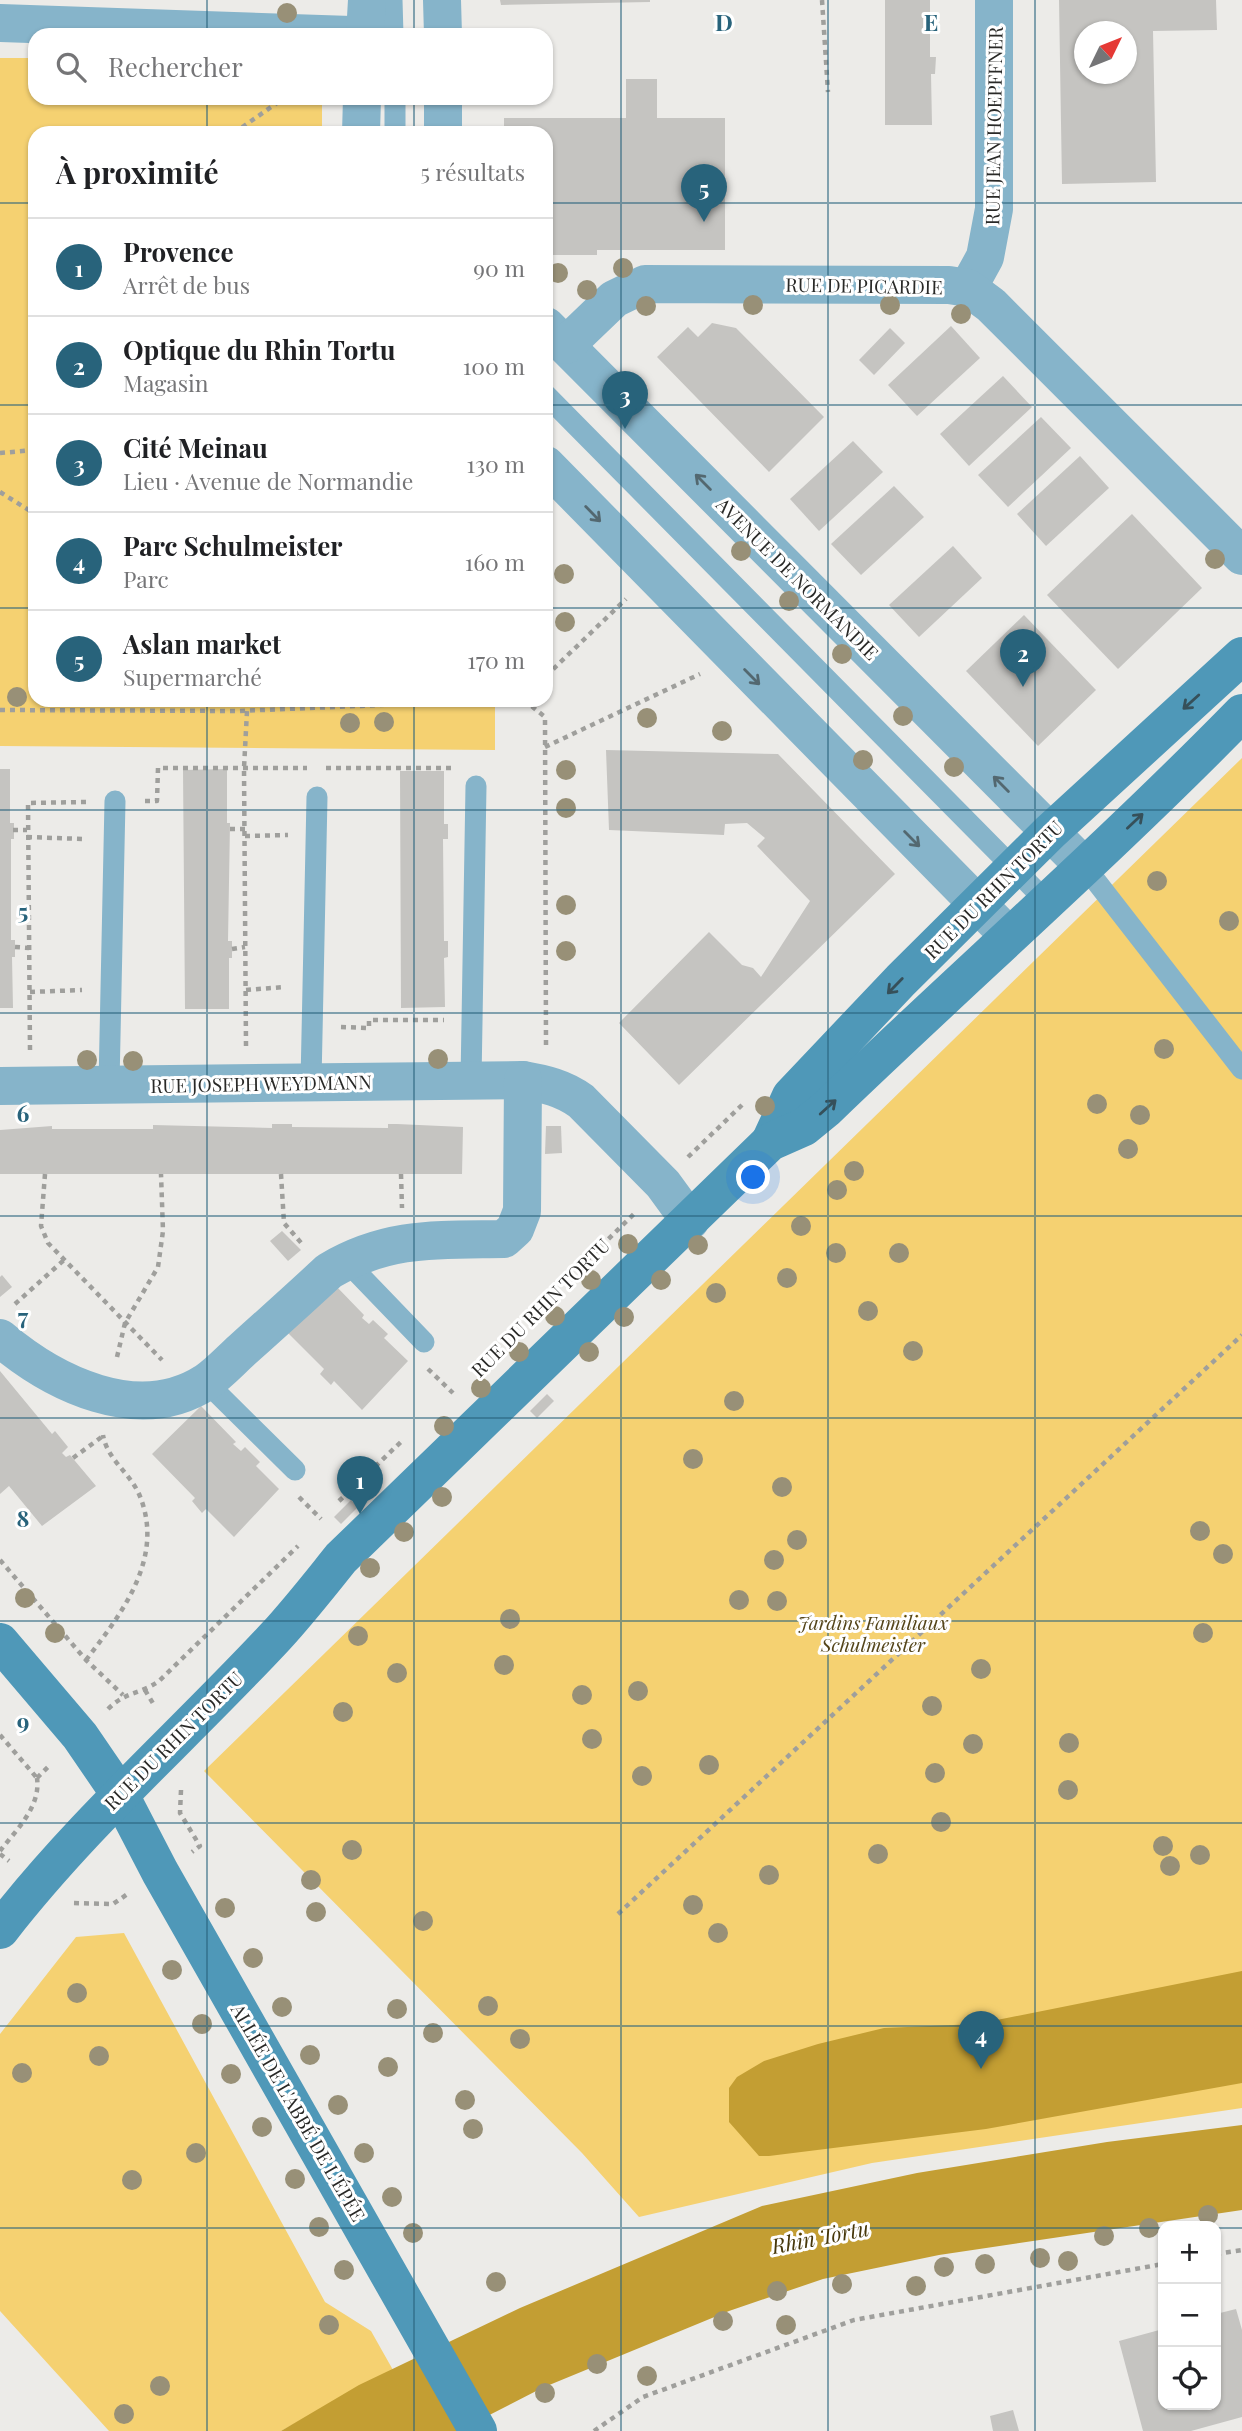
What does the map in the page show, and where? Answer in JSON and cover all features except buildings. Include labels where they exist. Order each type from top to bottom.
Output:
[{"type":"street","points":[[365,28],[367,0]]},
{"type":"street","points":[[442,0],[443,28]]},
{"type":"street","name":"RUE JEAN HOEPFFNER","points":[[968,288],[985,257],[994,209],[995,0]]},
{"type":"street","points":[[0,23],[146,13],[286,28]]},
{"type":"street","points":[[361,126],[362,105]]},
{"type":"street","points":[[443,105],[443,126]]},
{"type":"street","name":"RUE DE PICARDIE","points":[[556,336],[614,299],[645,284],[949,285],[968,288],[991,305],[1242,555]]},
{"type":"street","name":"AVENUE DE NORMANDIE","points":[[556,336],[1085,867]]},
{"type":"street","points":[[553,472],[1008,935]]},
{"type":"street","name":"RUE DU RHIN TORTU","points":[[0,1930],[37,1883],[119,1793],[277,1635],[341,1558],[770,1142],[791,1096],[978,904],[1050,832],[1242,656]]},
{"type":"street","name":"RUE DU RHIN TORTU","points":[[770,1142],[804,1127],[826,1109],[1008,935],[1157,800],[1242,713]]},
{"type":"street","points":[[5,1324],[35,1365],[69,1385],[110,1397],[153,1399],[176,1395],[206,1382],[329,1271],[346,1261],[393,1243],[504,1239],[515,1229],[522,1211],[534,1082]]},
{"type":"street","name":"RUE JOSEPH WEYDMANN","points":[[15,1085],[534,1082],[567,1091],[582,1101],[663,1184],[690,1221]]},
{"type":"street","name":"ALLÉE DE L'ABBÉ DE L'ÉPÉE","points":[[0,1642],[80,1736],[119,1793],[167,1884],[400,2288],[478,2431]]},
{"type":"lane","points":[[392,0],[393,28]]},
{"type":"lane","points":[[395,105],[396,126]]},
{"type":"lane","points":[[553,402],[1046,901]]},
{"type":"lane","points":[[471,1081],[477,786]]},
{"type":"lane","points":[[311,1082],[317,797]]},
{"type":"lane","points":[[109,1084],[116,802]]},
{"type":"lane","points":[[1085,867],[1242,1069]]},
{"type":"lane","points":[[346,1261],[424,1342]]},
{"type":"lane","points":[[206,1382],[295,1470]]},
{"type":"path","points":[[822,0],[828,92]]},
{"type":"path","points":[[244,126],[274,105]]},
{"type":"path","points":[[0,453],[28,451]]},
{"type":"path","points":[[0,492],[28,510]]},
{"type":"path","points":[[553,670],[650,573]]},
{"type":"path","points":[[545,747],[705,672]]},
{"type":"path","points":[[0,710],[247,711],[339,707]]},
{"type":"path","points":[[533,707],[545,717],[534,1082]]},
{"type":"path","points":[[247,711],[244,768],[247,1083]]},
{"type":"path","points":[[15,1085],[30,992],[27,803],[157,801],[158,768],[311,768]]},
{"type":"path","points":[[325,768],[459,768],[459,785],[477,786]]},
{"type":"path","points":[[230,829],[245,829]]},
{"type":"path","points":[[13,830],[27,830]]},
{"type":"path","points":[[245,836],[317,834]]},
{"type":"path","points":[[27,837],[113,839]]},
{"type":"path","points":[[15,947],[29,948]]},
{"type":"path","points":[[232,949],[246,947]]},
{"type":"path","points":[[246,990],[314,985]]},
{"type":"path","points":[[30,992],[111,989]]},
{"type":"path","points":[[313,1025],[369,1028],[369,1020],[472,1020]]},
{"type":"path","name":"RUE DU RHIN TORTU","points":[[574,1274],[715,1128],[730,1119],[747,1100]]},
{"type":"path","points":[[401,1174],[402,1213]]},
{"type":"path","points":[[5,1324],[64,1260]]},
{"type":"path","points":[[618,1914],[1242,1335]]},
{"type":"path","name":"RUE DU RHIN TORTU","points":[[444,1403],[462,1385]]},
{"type":"path","points":[[73,1458],[103,1436]]},
{"type":"path","points":[[315,1526],[406,1437]]},
{"type":"path","points":[[108,1709],[123,1695],[145,1690],[305,1539]]},
{"type":"path","points":[[0,1560],[86,1660],[123,1695]]},
{"type":"path","points":[[145,1690],[156,1709]]},
{"type":"path","points":[[0,1735],[37,1778],[39,1790],[31,1810],[0,1851]]},
{"type":"path","points":[[37,1778],[58,1758]]},
{"type":"path","points":[[182,1786],[180,1813],[200,1846],[185,1856]]},
{"type":"path","points":[[66,1902],[113,1903],[127,1894]]},
{"type":"path","points":[[1221,2253],[1242,2249]]},
{"type":"path","points":[[594,2431],[643,2397],[854,2320],[1158,2265]]},
{"type":"green space","points":[[0,58],[28,58],[28,105],[322,105],[322,126],[28,126],[28,707],[495,707],[495,750],[0,746]]},
{"type":"green space","name":"Jardins Familiaux Schulmeister","points":[[1242,758],[1242,2108],[872,2163],[639,2217],[582,2153],[204,1771]]},
{"type":"green space","points":[[124,1933],[325,2302],[371,2331],[393,2370],[281,2431],[109,2431],[0,2311],[0,2034],[76,1937]]},
{"type":"water","points":[[1242,1971],[1242,2083],[986,2129],[769,2156],[759,2156],[729,2122],[729,2088],[737,2077],[764,2061],[818,2044],[884,2028],[977,2024]]},
{"type":"water","name":"Rhin Tortu","points":[[1242,2125],[1242,2210],[939,2255],[823,2279],[729,2311],[542,2388],[458,2431],[281,2431],[359,2385],[520,2308],[762,2206],[917,2173],[1107,2142]]},
{"type":"place","name":"Aslan market","points":[[704,222]]},
{"type":"place","name":"Cité Meinau","points":[[625,429]]},
{"type":"place","name":"Optique du Rhin Tortu","points":[[1023,687]]},
{"type":"place","name":"Provence","points":[[360,1514]]},
{"type":"place","name":"Parc Schulmeister","points":[[981,2069]]}]
